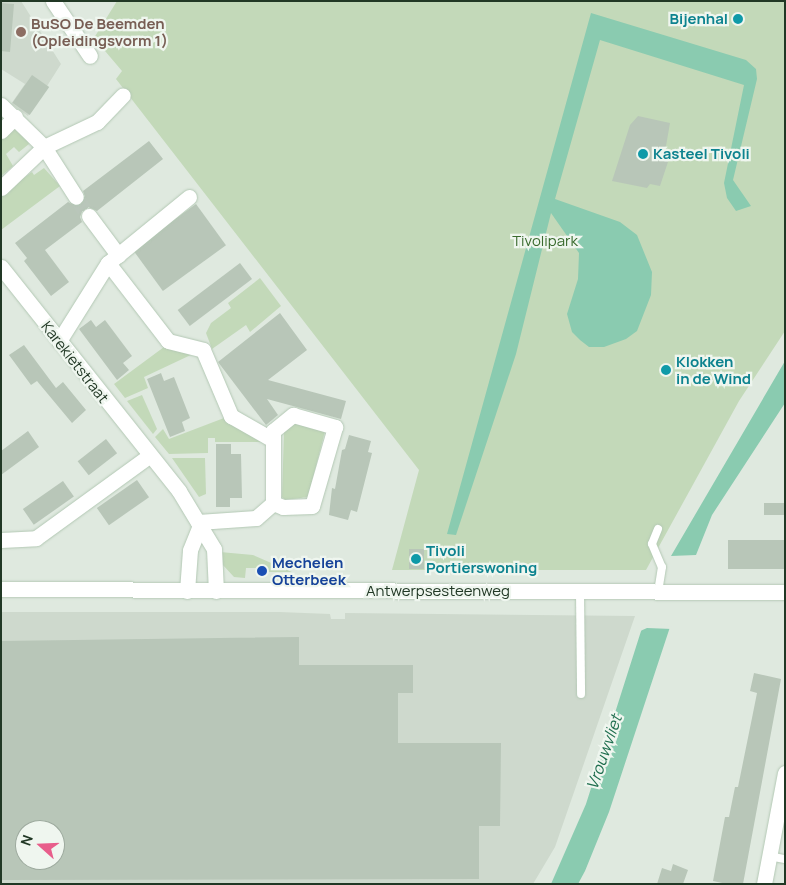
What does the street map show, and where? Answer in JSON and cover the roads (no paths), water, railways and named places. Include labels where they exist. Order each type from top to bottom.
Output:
[{"type":"street","points":[[53,1],[90,56]]},
{"type":"street","points":[[1,188],[44,147],[97,122],[123,96]]},
{"type":"street","points":[[1,105],[16,117],[44,147],[76,197]]},
{"type":"street","points":[[1,131],[16,117]]},
{"type":"street","points":[[59,341],[114,259],[189,197]]},
{"type":"street","points":[[90,216],[114,259],[168,340],[203,350],[231,416],[273,440]]},
{"type":"street","name":"Karekietstraat","points":[[1,268],[149,456],[179,491],[214,549],[216,591]]},
{"type":"street","points":[[186,591],[190,550],[199,525],[256,518],[273,503],[274,431],[293,415],[335,426],[312,506],[284,508],[273,503]]},
{"type":"street","points":[[1,540],[36,538],[149,456]]},
{"type":"street","name":"Antwerpsesteenweg","points":[[1,589],[785,592]]},
{"type":"street","points":[[764,884],[785,773]]},
{"type":"lane","points":[[658,528],[652,544],[662,567],[658,591]]},
{"type":"lane","points":[[580,591],[581,694]]},
{"type":"lane","points":[[769,856],[785,859]]},
{"type":"water","points":[[591,13],[746,60],[756,69],[757,79],[733,180],[751,206],[736,211],[727,198],[724,183],[744,85],[600,40],[555,199],[620,222],[637,235],[652,272],[651,295],[637,331],[626,339],[604,347],[589,347],[580,340],[572,332],[567,314],[578,279],[579,253],[551,213],[516,354],[456,535],[447,534]]},
{"type":"water","points":[[785,361],[785,403],[712,515],[696,555],[671,556]]},
{"type":"water","name":"Vrouwvliet","points":[[670,627],[609,812],[585,871],[578,884],[551,884],[586,804],[642,628]]},
{"type":"tunnel","points":[[76,197],[89,216]]},
{"type":"place","name":"Bijenhal","points":[[738,19]]},
{"type":"place","name":"BuSO De Beemden (Opleidingsvorm 1)","points":[[21,32]]},
{"type":"place","name":"Kasteel Tivoli","points":[[643,154]]},
{"type":"place","name":"Klokken in de Wind","points":[[666,370]]},
{"type":"place","name":"Tivoli Portierswoning","points":[[416,559]]},
{"type":"place","name":"Mechelen Otterbeek","points":[[262,571]]},
{"type":"park label","name":"Tivolipark","points":[[545,241]]}]
